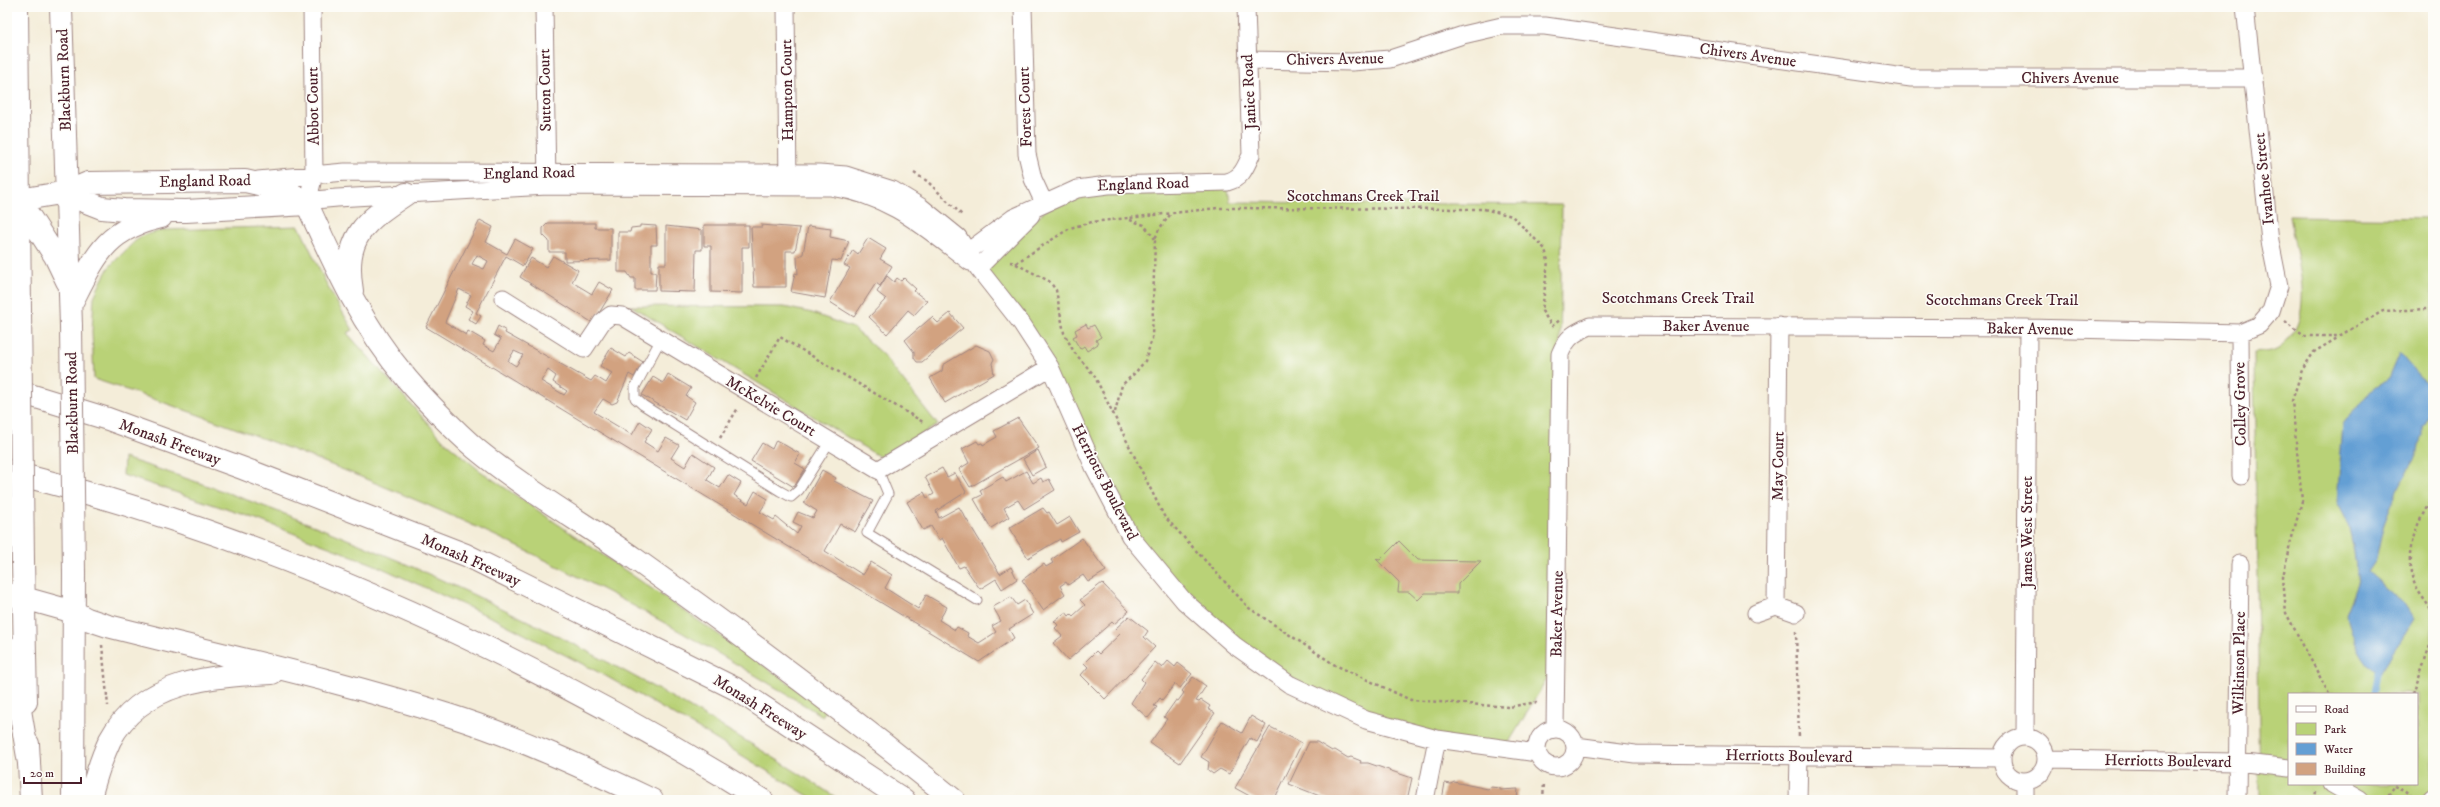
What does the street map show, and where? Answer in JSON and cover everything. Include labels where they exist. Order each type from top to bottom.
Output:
[{"type":"main road","points":[[7,30],[16,7]]},
{"type":"main road","points":[[16,7],[13,200],[20,311],[14,473],[23,561],[15,596],[31,800]]},
{"type":"main road","name":"Blackburn Road","points":[[61,7],[71,297],[74,573],[73,800]]},
{"type":"main road","points":[[245,181],[286,190],[307,204],[353,302],[370,331],[407,379],[475,448],[572,519],[633,558],[850,717],[954,800]]},
{"type":"main road","name":"England Road","points":[[13,200],[67,192],[79,185],[94,182],[245,181]]},
{"type":"main road","points":[[353,302],[350,269],[356,239],[370,219],[406,183]]},
{"type":"main road","name":"England Road","points":[[67,192],[79,199],[102,208],[186,211],[307,204]]},
{"type":"main road","points":[[13,200],[55,256],[71,297]]},
{"type":"main road","points":[[71,297],[94,260],[112,238],[123,230],[142,222],[186,211]]},
{"type":"main road","name":"Monash Freeway","points":[[7,388],[108,419],[220,460],[466,555],[736,689],[904,800]]},
{"type":"main road","points":[[14,473],[114,502],[219,537],[311,571],[455,631],[538,672],[629,722],[762,800]]},
{"type":"main road","points":[[15,596],[74,612],[87,620],[108,626],[293,672],[451,716],[530,746],[652,800]]},
{"type":"main road","points":[[7,647],[12,663],[29,763]]},
{"type":"main road","points":[[86,800],[90,798],[105,752],[117,729],[148,700],[175,686],[216,677],[293,672]]},
{"type":"street","name":"Abbot Court","points":[[307,204],[314,174],[312,7]]},
{"type":"street","name":"Sutton Court","points":[[544,7],[547,179]]},
{"type":"street","name":"Hampton Court","points":[[786,7],[788,180]]},
{"type":"street","name":"Forest Court","points":[[1023,7],[1027,154],[1033,179],[1044,203]]},
{"type":"street","name":"Janice Road","points":[[1242,174],[1251,155],[1246,7]]},
{"type":"street","name":"Ivanhoe Street","points":[[2240,333],[2259,325],[2272,311],[2279,286],[2270,241],[2254,78],[2245,7]]},
{"type":"street","name":"Chivers Avenue","points":[[1247,60],[1352,62],[1390,59],[1463,35],[1502,26],[1545,26],[1911,78],[2254,78]]},
{"type":"street","name":"England Road","points":[[245,181],[314,174],[406,183],[547,179],[788,180],[838,174],[905,204],[965,253],[978,268],[1044,203]]},
{"type":"street","name":"England Road","points":[[965,253],[1003,224],[1068,192],[1096,185],[1227,182],[1236,180],[1242,174]]},
{"type":"street","name":"England Road","points":[[307,204],[315,200],[406,183]]},
{"type":"street","name":"Herriotts Boulevard","points":[[978,268],[1022,324],[1050,367],[1094,467],[1130,536],[1184,601],[1234,645],[1289,684],[1366,720],[1436,740],[1537,753]]},
{"type":"street","name":"McKelvie Court","points":[[503,298],[584,349],[602,322],[611,315],[622,316],[878,470]]},
{"type":"street","name":"Baker Avenue","points":[[1555,728],[1560,354],[1566,340],[1571,334],[1590,326],[2028,328],[2240,333]]},
{"type":"street","name":"May Court","points":[[1776,606],[1779,326]]},
{"type":"street","name":"James West Street","points":[[2025,736],[2028,328]]},
{"type":"street","name":"Colley Grove","points":[[2240,333],[2241,476]]},
{"type":"street","points":[[878,470],[1050,367]]},
{"type":"street","name":"Wilkinson Place","points":[[2237,800],[2240,564]]},
{"type":"street","points":[[1756,613],[1776,606],[1796,613]]},
{"type":"street","points":[[1555,728],[1566,731],[1571,735],[1576,746],[1573,758],[1563,766],[1550,766],[1540,758],[1537,753],[1540,736],[1544,732],[1555,728]]},
{"type":"street","points":[[2025,736],[2034,738],[2040,743],[2045,751],[2047,759],[2040,774],[2025,781],[2018,780],[2006,772],[2002,758],[2009,742],[2025,736]]},
{"type":"street","points":[[1425,800],[1436,740]]},
{"type":"street","name":"Herriotts Boulevard","points":[[1576,746],[1635,754],[2002,758]]},
{"type":"street","points":[[1798,800],[1799,756]]},
{"type":"street","name":"Herriotts Boulevard","points":[[2047,759],[2237,762],[2288,768]]},
{"type":"street","points":[[2025,781],[2025,800]]},
{"type":"street","points":[[2334,785],[2360,800]]},
{"type":"street","points":[[2430,800],[2433,797]]},
{"type":"lane","points":[[661,339],[635,387],[635,398],[643,405],[791,497],[799,490],[830,441]]},
{"type":"lane","points":[[878,470],[888,494],[867,533],[977,600]]},
{"type":"path","points":[[914,172],[927,181],[967,219]]},
{"type":"path","name":"Scotchmans Creek Trail","points":[[1016,263],[1070,228],[1092,222],[1126,220],[1218,208],[1368,207],[1484,209],[1512,216],[1545,249],[1548,260],[1542,311],[1552,326],[1565,318]]},
{"type":"path","points":[[1114,413],[1122,385],[1145,361],[1152,339],[1155,240],[1161,225],[1170,215]]},
{"type":"path","points":[[1126,220],[1138,222],[1144,225],[1155,240]]},
{"type":"path","points":[[1003,260],[1016,263],[1049,281],[1056,290],[1064,333],[1074,352],[1094,375],[1164,516],[1249,608],[1335,665],[1411,700],[1508,707],[1555,698]]},
{"type":"path","points":[[2328,693],[2286,613],[2284,577],[2288,552],[2302,501],[2292,401],[2302,370],[2314,352],[2339,336],[2383,311],[2428,309],[2433,312]]},
{"type":"path","points":[[2272,311],[2304,336],[2339,336]]},
{"type":"path","points":[[713,449],[780,337],[923,421],[932,438]]},
{"type":"path","points":[[2433,497],[2414,535],[2408,561],[2416,587],[2432,610],[2433,616]]},
{"type":"path","points":[[1796,613],[1799,756]]},
{"type":"path","points":[[2412,693],[2433,637]]},
{"type":"path","points":[[102,643],[110,722],[117,729]]},
{"type":"path","points":[[1543,800],[1544,783]]},
{"type":"path","points":[[2385,800],[2396,785],[2414,797]]},
{"type":"green space","points":[[1227,182],[1230,202],[1562,205],[1556,664],[1505,749],[1366,720],[1234,645],[1130,536],[1050,367],[978,268],[1067,192]]},
{"type":"green space","points":[[2289,216],[2433,218],[2433,800],[2260,800],[2254,353],[2276,349],[2291,336],[2298,321],[2302,304],[2300,268]]},
{"type":"green space","points":[[299,226],[329,289],[353,330],[347,333],[443,440],[479,470],[827,709],[822,716],[667,624],[614,595],[507,541],[360,476],[171,405],[94,379],[92,332],[94,297],[109,267],[134,242],[144,235],[164,230]]},
{"type":"green space","points":[[631,306],[784,307],[812,313],[853,328],[882,354],[938,425],[880,457]]},
{"type":"green space","points":[[124,458],[219,490],[312,525],[403,563],[494,604],[670,696],[756,747],[840,800],[815,800],[697,728],[604,675],[497,620],[373,564],[251,517],[123,475]]},
{"type":"water","points":[[2399,353],[2420,377],[2433,387],[2433,411],[2423,427],[2423,436],[2418,445],[2416,458],[2399,486],[2384,523],[2376,560],[2368,572],[2403,602],[2414,619],[2379,674],[2366,662],[2362,655],[2354,639],[2346,614],[2358,584],[2354,551],[2347,521],[2337,502],[2343,424],[2367,394],[2388,379]]},
{"type":"building","points":[[480,220],[493,227],[486,242],[507,254],[515,239],[533,249],[523,266],[506,256],[476,313],[481,316],[476,324],[468,319],[473,311],[465,306],[471,295],[459,289],[445,322],[466,335],[468,331],[485,341],[483,345],[494,351],[501,339],[494,335],[498,326],[506,331],[505,333],[591,381],[595,376],[606,383],[612,373],[600,366],[611,348],[626,357],[629,353],[643,362],[634,377],[629,374],[617,402],[612,404],[603,399],[594,412],[632,435],[640,421],[652,429],[644,442],[658,451],[666,438],[679,445],[671,458],[685,467],[693,453],[714,467],[707,480],[720,488],[728,475],[741,483],[734,495],[748,504],[755,491],[768,499],[760,512],[774,520],[776,517],[797,534],[801,526],[793,522],[798,512],[813,518],[817,511],[804,503],[822,470],[836,478],[834,481],[873,501],[855,532],[840,524],[825,551],[863,575],[871,562],[892,575],[885,588],[918,609],[926,595],[947,607],[939,620],[955,630],[957,627],[968,633],[967,636],[979,643],[996,632],[992,626],[1001,621],[993,607],[1011,597],[1017,605],[1025,600],[1033,614],[1009,629],[1014,638],[979,662],[426,327]],"holes":[[[477,255],[488,261],[484,269],[472,264]],[[514,351],[523,355],[516,366],[508,361]],[[548,370],[556,376],[553,382],[567,391],[564,395],[541,381]]]},
{"type":"building","points":[[548,223],[595,223],[595,228],[611,228],[611,260],[565,261],[565,252],[549,252],[549,241],[543,235],[543,228]]},
{"type":"building","points":[[640,225],[656,226],[657,245],[651,245],[651,272],[656,272],[655,290],[635,290],[635,278],[631,278],[627,272],[618,272],[618,232],[630,232],[631,228],[640,227]]},
{"type":"building","points":[[704,225],[749,225],[749,247],[742,247],[742,293],[711,292],[711,246],[704,246]]},
{"type":"building","points":[[761,225],[800,228],[795,251],[786,251],[786,287],[754,287],[751,227],[762,227]]},
{"type":"building","points":[[666,226],[702,230],[702,250],[696,250],[695,292],[659,291],[659,264],[666,264]]},
{"type":"building","points":[[808,226],[831,229],[830,237],[849,241],[841,261],[832,260],[825,298],[791,292],[795,273],[798,274],[797,257],[803,254]]},
{"type":"building","points":[[868,238],[886,249],[880,259],[892,266],[880,286],[876,283],[854,317],[830,302],[850,268],[844,265],[853,250],[858,254]]},
{"type":"building","points":[[553,256],[578,270],[572,282],[592,294],[599,282],[613,290],[593,323],[520,277],[531,258],[546,267]]},
{"type":"building","points":[[887,276],[894,282],[897,278],[901,281],[904,278],[916,289],[914,291],[927,301],[914,315],[908,310],[887,334],[869,317],[886,299],[877,292]]},
{"type":"building","points":[[950,313],[963,328],[922,362],[917,362],[914,358],[914,352],[905,340],[932,317],[938,323]]},
{"type":"building","points":[[1086,324],[1088,328],[1094,325],[1101,337],[1096,340],[1098,344],[1087,351],[1084,346],[1080,349],[1073,337],[1077,335],[1075,330]]},
{"type":"building","points":[[976,345],[990,351],[994,359],[992,363],[994,374],[945,403],[930,378],[942,371],[943,365]]},
{"type":"building","points":[[668,374],[691,388],[686,396],[695,402],[685,420],[642,395],[653,377],[663,383]]},
{"type":"building","points":[[1018,418],[1039,448],[970,487],[959,469],[969,463],[962,449],[977,441],[979,444],[982,443],[983,445],[997,437],[994,431]]},
{"type":"building","points":[[776,440],[800,454],[795,463],[805,469],[794,487],[751,461],[762,443],[772,449]]},
{"type":"building","points":[[1038,450],[1046,467],[1032,475],[1023,459]]},
{"type":"building","points":[[942,468],[947,477],[955,473],[966,492],[936,511],[939,518],[959,507],[1000,574],[1011,567],[1017,579],[1002,589],[996,579],[980,589],[964,566],[959,568],[942,538],[939,540],[931,526],[923,530],[907,502],[924,492],[927,498],[934,494],[925,477]]},
{"type":"building","points":[[1026,471],[1033,483],[1041,478],[1043,482],[1049,479],[1055,490],[1024,509],[1018,500],[1004,508],[1009,517],[991,528],[974,499],[982,495],[980,490],[1003,477],[1006,482]]},
{"type":"building","points":[[1043,508],[1047,513],[1049,512],[1057,525],[1070,517],[1079,532],[1061,542],[1060,539],[1028,558],[1009,528]]},
{"type":"building","points":[[1082,538],[1106,571],[1088,582],[1083,575],[1068,585],[1066,582],[1060,586],[1065,594],[1043,610],[1022,580],[1044,564],[1046,567],[1053,563],[1051,560]]},
{"type":"building","points":[[1399,541],[1418,560],[1481,561],[1458,584],[1458,593],[1425,593],[1418,600],[1409,592],[1398,592],[1399,582],[1376,559],[1380,560]]},
{"type":"building","points":[[1102,583],[1129,611],[1114,624],[1112,622],[1068,660],[1053,643],[1062,636],[1055,628],[1058,625],[1054,621],[1066,612],[1069,616],[1071,614],[1073,616],[1085,605],[1080,600]]},
{"type":"building","points":[[1129,616],[1148,631],[1144,637],[1155,647],[1105,699],[1081,675],[1088,667],[1084,663],[1096,651],[1099,654],[1120,634],[1115,629]]},
{"type":"building","points":[[1168,661],[1175,667],[1178,663],[1192,674],[1180,688],[1175,684],[1162,700],[1160,698],[1154,706],[1157,707],[1148,718],[1131,703],[1144,682],[1141,679],[1155,662],[1162,668]]},
{"type":"building","points":[[1193,677],[1206,686],[1196,701],[1199,702],[1201,700],[1210,706],[1208,709],[1215,713],[1180,763],[1150,743],[1167,719],[1164,717],[1176,700],[1178,701],[1184,693],[1182,691]]},
{"type":"building","points":[[1251,716],[1266,725],[1257,742],[1250,738],[1229,774],[1220,769],[1213,774],[1208,770],[1209,762],[1201,757],[1222,721],[1242,733]]},
{"type":"building","points":[[1270,727],[1302,743],[1274,800],[1257,800],[1235,788]]},
{"type":"building","points":[[1309,742],[1317,742],[1348,758],[1351,757],[1361,761],[1360,763],[1368,763],[1412,778],[1407,800],[1330,800],[1289,784]]},
{"type":"building","points":[[1454,782],[1488,789],[1490,787],[1500,788],[1500,790],[1518,789],[1517,800],[1442,800],[1445,783],[1451,784]]},
{"type":"waterway","points":[[2373,693],[2377,673]]}]
